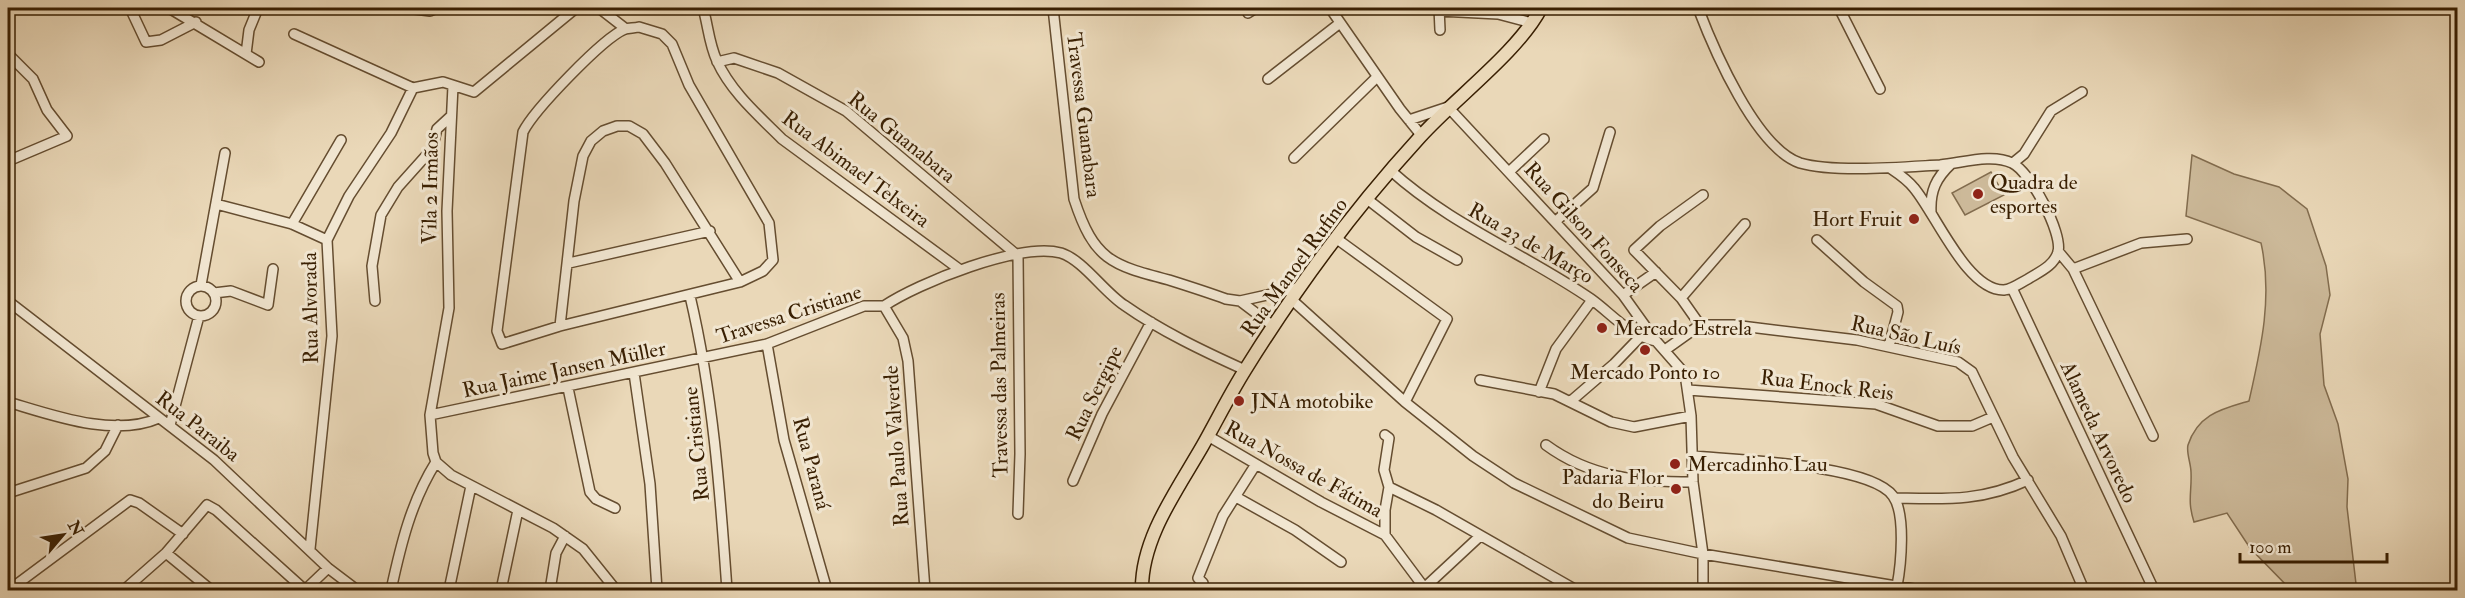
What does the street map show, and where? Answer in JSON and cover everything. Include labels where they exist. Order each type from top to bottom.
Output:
[{"type":"main road","name":"Rua Manoel Rufino","points":[[1142,591],[1144,567],[1154,535],[1245,370],[1291,299],[1390,170],[1448,107],[1532,23],[1541,8]]},
{"type":"street","points":[[130,8],[148,42],[175,34],[196,22]]},
{"type":"street","points":[[169,8],[196,22],[259,62]]},
{"type":"street","points":[[246,54],[249,30],[258,8]]},
{"type":"street","points":[[407,8],[433,9]]},
{"type":"street","points":[[294,33],[412,88],[436,81],[475,92],[576,8]]},
{"type":"street","points":[[599,8],[626,29]]},
{"type":"street","name":"Rua Abimael Telxeira","points":[[703,8],[717,62],[731,84],[782,139],[959,269]]},
{"type":"street","name":"Travessa Guanabara","points":[[1053,8],[1074,199],[1080,216],[1098,248],[1123,268],[1240,301],[1273,326]]},
{"type":"street","points":[[1329,8],[1421,135]]},
{"type":"street","points":[[1698,8],[1759,130],[1778,150],[1800,163],[1890,168],[1991,159],[2013,163],[2031,182],[2052,221],[2058,251],[2073,269],[2153,436]]},
{"type":"street","points":[[1839,8],[1880,89]]},
{"type":"street","points":[[1440,30],[1439,9],[1498,15],[1532,23]]},
{"type":"street","points":[[1268,79],[1340,23]]},
{"type":"street","points":[[626,29],[650,29],[668,38],[689,86],[769,223],[773,260],[763,271],[740,282],[560,326],[506,344],[499,341],[497,331],[524,132],[540,108],[604,44],[626,29]]},
{"type":"street","points":[[8,54],[33,79],[47,110],[67,136],[8,161]]},
{"type":"street","name":"Rua Guanabara","points":[[717,62],[734,58],[778,73],[846,111],[1018,256]]},
{"type":"street","points":[[1294,158],[1377,77]]},
{"type":"street","name":"Vila 2 Irmãos","points":[[436,462],[430,438],[430,414],[448,325],[447,211],[453,86]]},
{"type":"street","name":"Rua Alvorada","points":[[310,549],[332,336],[327,240],[350,196],[391,133],[412,88]]},
{"type":"street","points":[[2013,163],[2024,154],[2051,111],[2082,92]]},
{"type":"street","points":[[1409,120],[1448,107]]},
{"type":"street","name":"Rua Gilson Fonseca","points":[[1448,107],[1510,171],[1623,296],[1656,341],[1685,374],[1691,416],[1693,482],[1703,554],[1703,591]]},
{"type":"street","points":[[375,301],[372,266],[381,215],[398,187],[432,149],[437,129],[450,117]]},
{"type":"street","points":[[560,326],[569,264],[574,201],[583,156],[591,141],[603,131],[617,126],[629,126],[644,134],[710,231],[740,282]]},
{"type":"street","points":[[1556,221],[1593,188],[1610,132]]},
{"type":"street","points":[[292,224],[341,140]]},
{"type":"street","points":[[1510,171],[1544,140]]},
{"type":"street","points":[[201,285],[225,153]]},
{"type":"street","points":[[1931,212],[1932,191],[1942,172],[1951,164]]},
{"type":"street","points":[[1890,168],[1907,180],[1980,282],[1995,289],[2012,288],[2050,264],[2058,251]]},
{"type":"street","name":"Rua 23 de Março","points":[[1390,170],[1437,209],[1592,300],[1620,324],[1641,336],[1656,341]]},
{"type":"street","points":[[1665,351],[1700,325],[1681,298],[1634,250],[1660,226],[1703,195]]},
{"type":"street","points":[[1367,199],[1416,237],[1457,260]]},
{"type":"street","points":[[216,204],[292,224],[327,240]]},
{"type":"street","points":[[1681,298],[1745,224]]},
{"type":"street","points":[[569,264],[710,231]]},
{"type":"street","points":[[1337,239],[1392,281],[1447,317],[1405,402]]},
{"type":"street","points":[[2073,269],[2141,243],[2163,239],[2187,239]]},
{"type":"street","points":[[1817,240],[1864,282],[1897,306],[1898,312],[1888,346]]},
{"type":"street","name":"Travessa Cristiane","points":[[705,359],[767,344],[864,306],[884,306],[959,269],[1018,256],[1050,252],[1068,256],[1107,292],[1151,322],[1245,370]]},
{"type":"street","name":"Travessa das Palmeiras","points":[[1018,256],[1020,454],[1018,514]]},
{"type":"street","points":[[201,285],[214,292],[231,291],[268,305],[273,269]]},
{"type":"street","points":[[1623,296],[1656,272]]},
{"type":"street","points":[[201,285],[190,290],[185,302],[188,310],[199,316],[212,311],[216,302],[214,292]]},
{"type":"street","name":"Travessa Guanabara","points":[[1240,301],[1299,288]]},
{"type":"street","name":"Alameda Arvoredo","points":[[2012,288],[2154,591]]},
{"type":"street","name":"Rua Cristiane","points":[[690,296],[705,359],[718,461],[727,591]]},
{"type":"street","points":[[1291,299],[1405,402],[1473,456],[1536,495],[1628,538],[1703,554],[1920,591]]},
{"type":"street","points":[[1539,392],[1556,349],[1592,300]]},
{"type":"street","name":"Rua Paraiba","points":[[8,301],[214,460],[328,568],[357,591]]},
{"type":"street","name":"Rua Paulo Valverde","points":[[884,306],[903,338],[908,361],[925,591]]},
{"type":"street","points":[[170,425],[199,316]]},
{"type":"street","name":"Rua Sergipe","points":[[1073,481],[1102,414],[1151,322]]},
{"type":"street","name":"Rua São Luís","points":[[1700,325],[1732,325],[1888,346],[1958,362],[1966,366],[1977,381],[1993,417],[2067,549],[2084,591]]},
{"type":"street","points":[[1571,401],[1614,364],[1641,336]]},
{"type":"street","name":"Rua Paraná","points":[[767,344],[784,440],[827,591]]},
{"type":"street","name":"Rua Jaime Jansen Müller","points":[[430,414],[705,359]]},
{"type":"street","points":[[634,373],[650,483],[657,591]]},
{"type":"street","points":[[1480,380],[1571,401],[1611,422],[1634,427],[1691,416]]},
{"type":"street","points":[[568,388],[590,492],[596,499],[615,508]]},
{"type":"street","name":"Rua Enock Reis","points":[[1688,390],[1876,404],[1938,426],[1972,426],[1993,417]]},
{"type":"street","points":[[8,402],[86,422],[118,425],[142,423],[159,418]]},
{"type":"street","points":[[8,493],[86,468],[105,450],[118,425]]},
{"type":"street","points":[[1385,435],[1389,438],[1384,474],[1389,488],[1385,510],[1385,535]]},
{"type":"street","name":"Rua Nossa de Fátima","points":[[1208,436],[1385,535],[1424,590]]},
{"type":"street","points":[[1546,445],[1568,459],[1623,479],[1643,482],[1693,482]]},
{"type":"street","points":[[1693,456],[1844,472],[1880,487],[1895,498],[1964,499],[1986,496],[2028,480]]},
{"type":"street","points":[[391,591],[411,509],[418,491],[436,462],[451,475],[565,536],[592,558],[616,591]]},
{"type":"street","points":[[1203,583],[1198,578],[1214,536],[1256,464]]},
{"type":"street","points":[[449,591],[471,486]]},
{"type":"street","points":[[1389,488],[1436,510],[1479,537],[1576,591]]},
{"type":"street","points":[[1236,497],[1295,530],[1341,562]]},
{"type":"street","points":[[1895,498],[1903,554],[1897,586]]},
{"type":"street","points":[[9,591],[126,503],[134,500],[183,534]]},
{"type":"street","points":[[124,591],[166,553],[204,507],[209,505],[305,591],[328,568]]},
{"type":"street","points":[[501,591],[518,510]]},
{"type":"street","points":[[549,591],[556,553],[565,536]]},
{"type":"street","points":[[1424,590],[1479,537]]},
{"type":"street","points":[[166,553],[211,591]]},
{"type":"shaded area","points":[[2192,155],[2234,174],[2279,187],[2307,209],[2326,266],[2330,295],[2320,334],[2324,385],[2338,424],[2348,479],[2347,507],[2356,584],[2327,590],[2291,590],[2250,548],[2227,513],[2194,522],[2190,502],[2191,472],[2188,445],[2198,426],[2212,414],[2249,401],[2264,322],[2266,283],[2261,243],[2186,216]]},
{"type":"shaded area","name":"Quadra de esportes","points":[[1991,172],[2004,195],[1965,215],[1952,193]]},
{"type":"place","name":"Quadra de esportes","points":[[1978,194]]},
{"type":"place","name":"Hort Fruit","points":[[1914,219]]},
{"type":"place","name":"Mercado Estrela","points":[[1602,328]]},
{"type":"place","name":"Mercado Ponto 10","points":[[1645,350]]},
{"type":"place","name":"JNA motobike","points":[[1239,401]]},
{"type":"place","name":"Mercadinho Lau","points":[[1675,464]]},
{"type":"place","name":"Padaria Flor do Beiru","points":[[1676,489]]}]
